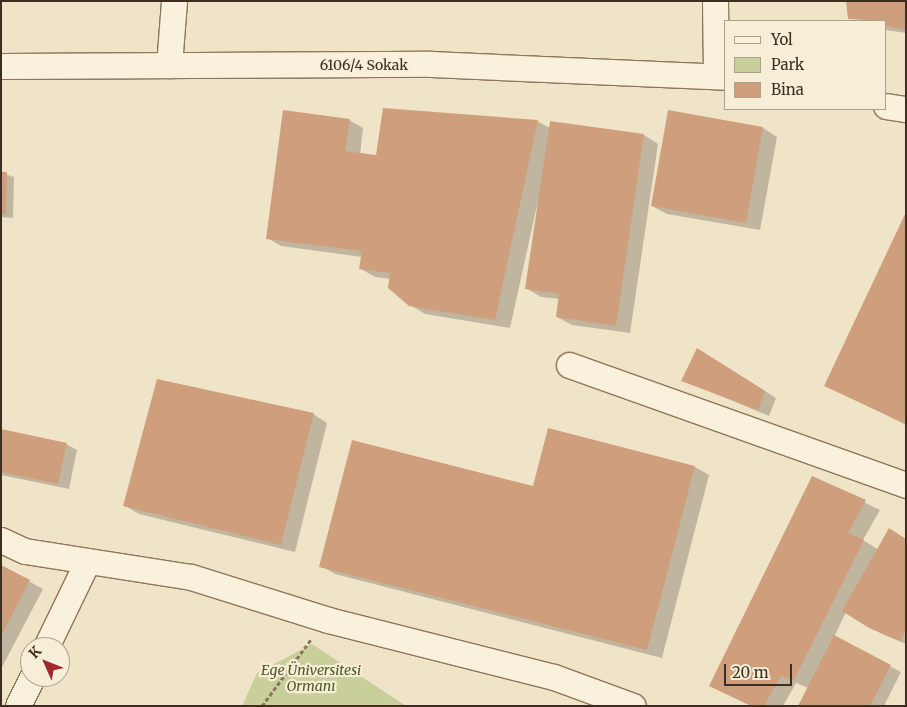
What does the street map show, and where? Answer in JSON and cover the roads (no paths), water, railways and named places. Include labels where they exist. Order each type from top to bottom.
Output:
[{"type":"street","points":[[169,65],[174,1]]},
{"type":"street","points":[[715,1],[721,76]]},
{"type":"street","name":"6106/4 Sokak","points":[[1,66],[431,64],[721,76]]},
{"type":"street","points":[[887,106],[906,109]]},
{"type":"street","points":[[569,365],[906,486]]},
{"type":"street","points":[[1,540],[25,551],[191,577],[328,620],[554,677],[633,706]]},
{"type":"street","points":[[51,637],[86,562]]},
{"type":"street","points":[[18,706],[27,687]]},
{"type":"park label","name":"Ege Üniversitesi Ormanı","points":[[311,678]]}]
